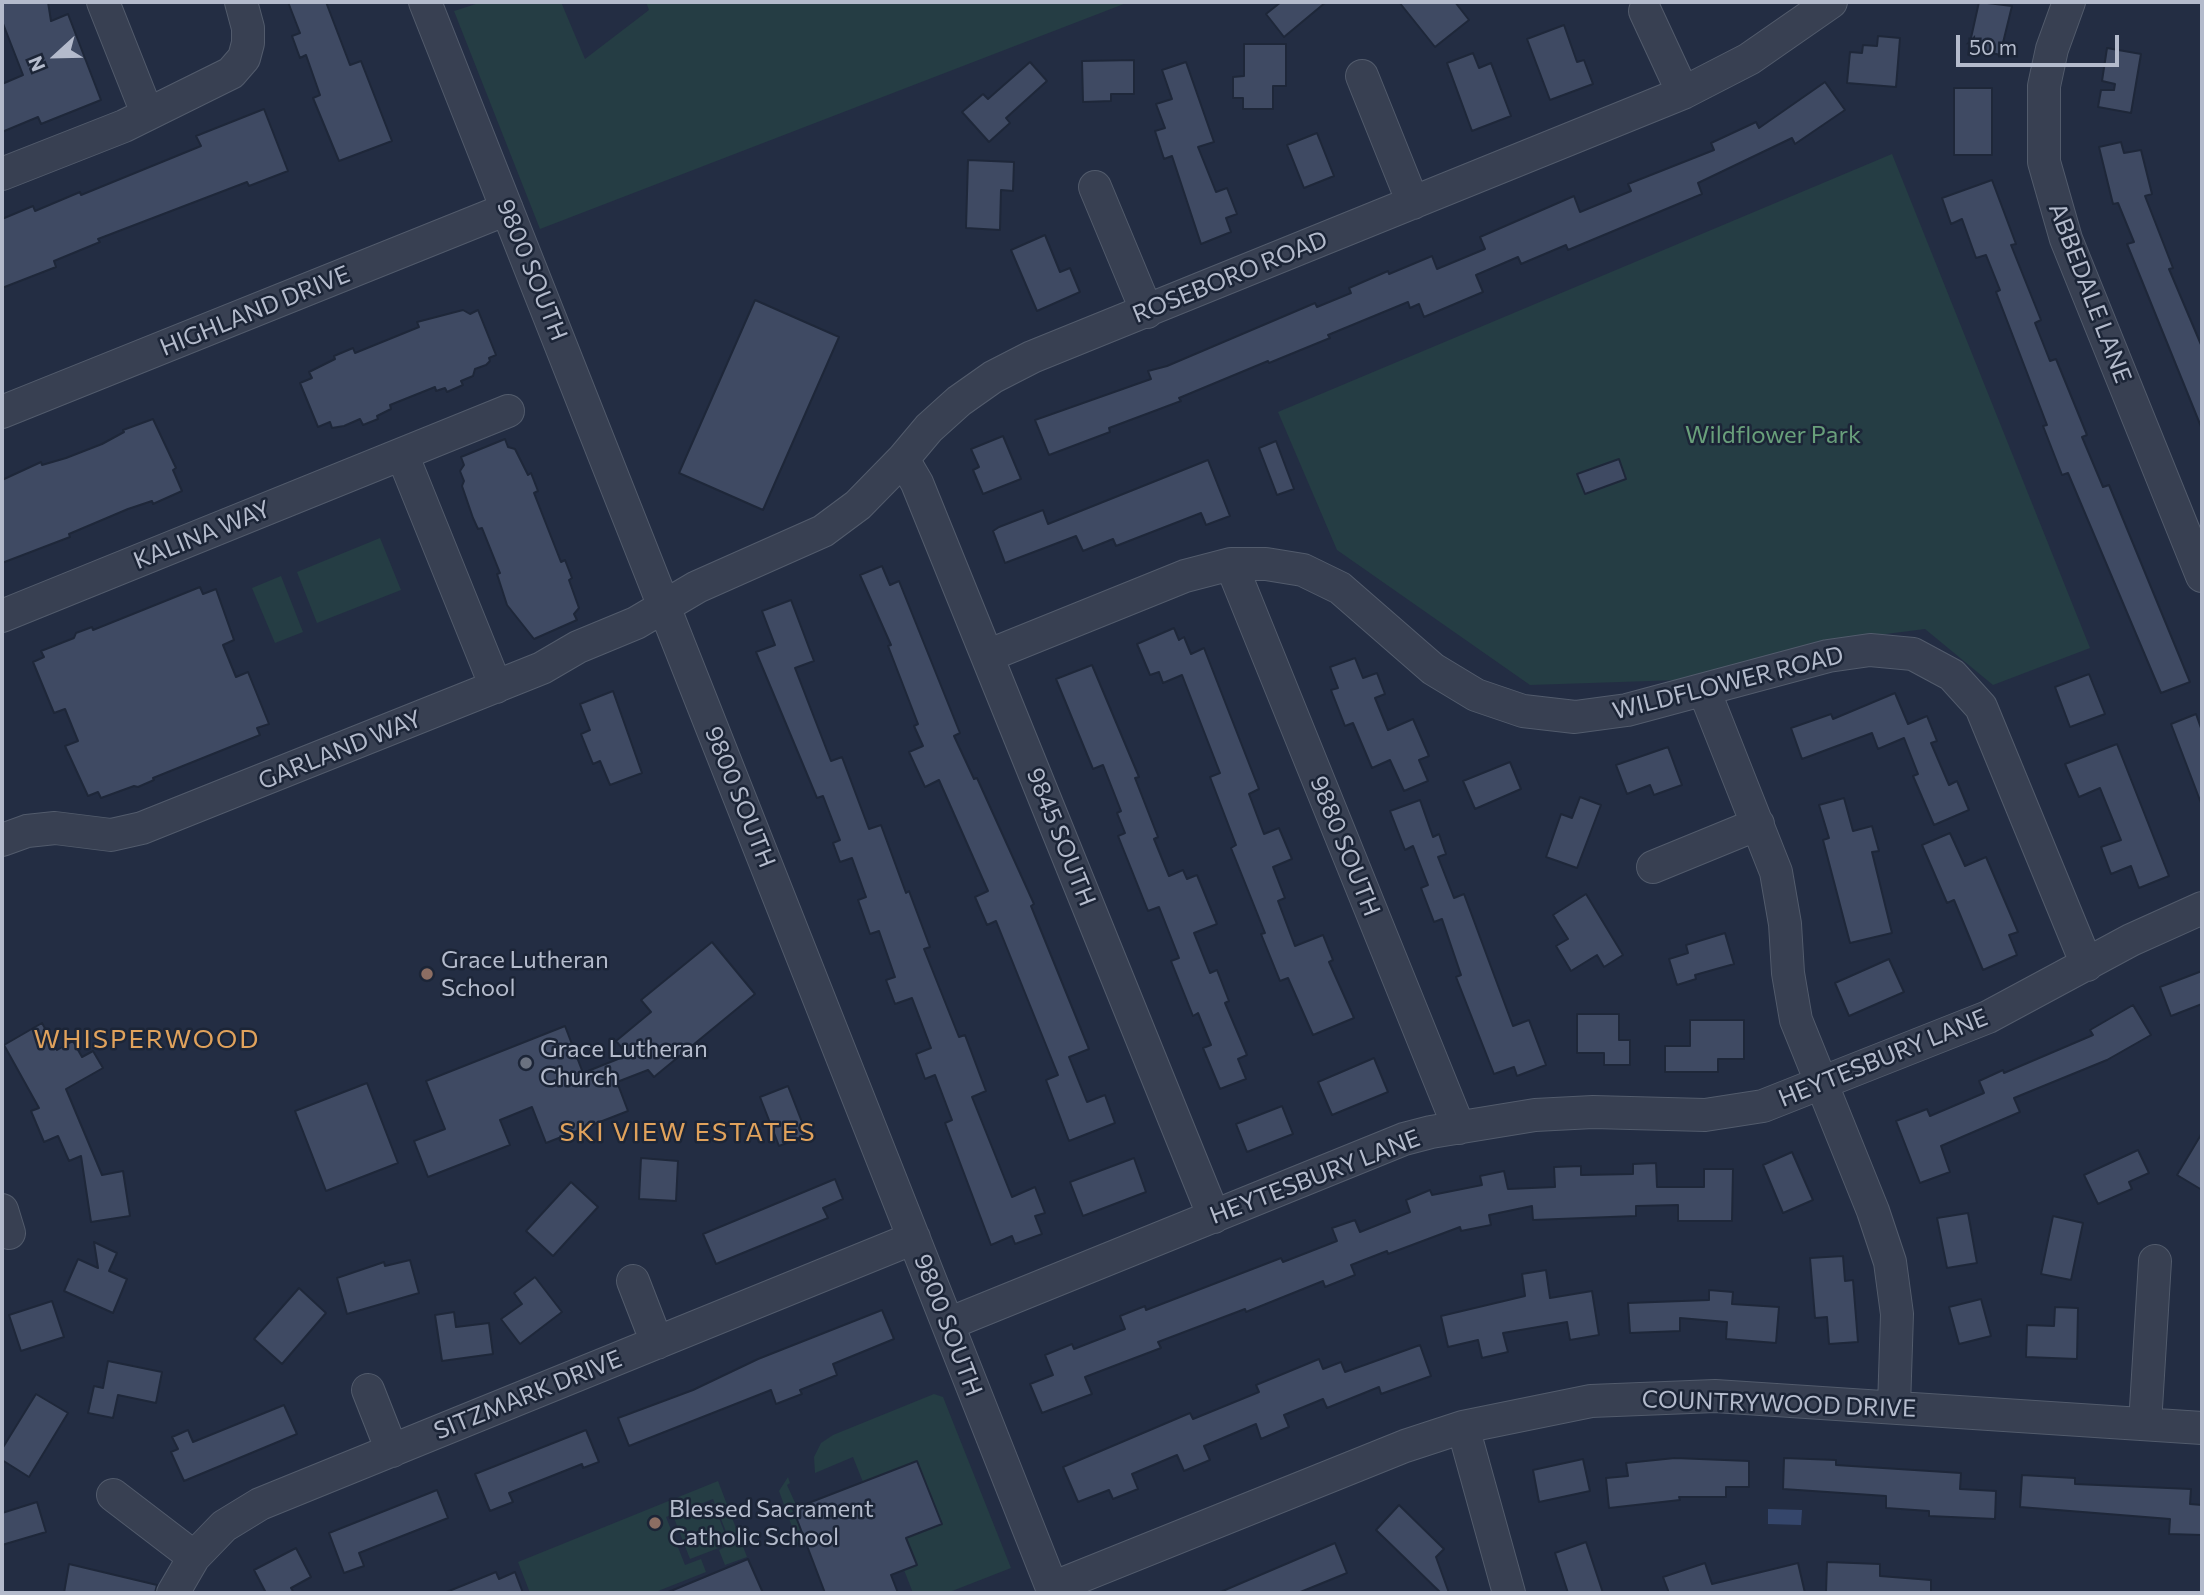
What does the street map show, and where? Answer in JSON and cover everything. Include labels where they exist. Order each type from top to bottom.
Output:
[{"type":"street","points":[[103,2],[147,113]]},
{"type":"street","points":[[2,174],[70,149],[231,73],[243,58],[248,43],[248,28],[241,2]]},
{"type":"street","name":"9800 SOUTH","points":[[425,2],[1053,1590]]},
{"type":"street","name":"ROSEBORO ROAD","points":[[665,606],[697,587],[823,531],[858,505],[929,428],[959,401],[993,377],[1032,358],[1683,93],[1749,59],[1831,2]]},
{"type":"street","name":"ABBEDALE LANE","points":[[2069,2],[2052,49],[2044,86],[2043,162],[2066,239],[2202,576]]},
{"type":"street","points":[[1645,11],[1683,93]]},
{"type":"street","points":[[1362,76],[1413,202]]},
{"type":"street","points":[[1095,187],[1147,312]]},
{"type":"street","name":"HIGHLAND DRIVE","points":[[2,412],[507,209]]},
{"type":"street","name":"KALINA WAY","points":[[2,616],[508,411]]},
{"type":"street","points":[[402,454],[496,687]]},
{"type":"street","name":"9845 SOUTH","points":[[903,459],[917,483],[1214,1217]]},
{"type":"street","name":"WILDFLOWER ROAD","points":[[987,656],[1185,576],[1231,565],[1266,564],[1303,570],[1340,588],[1433,669],[1476,695],[1523,711],[1575,717],[1627,710],[1828,656],[1870,650],[1913,654],[1952,675],[1981,707],[1997,739],[2087,965]]},
{"type":"street","name":"9880 SOUTH","points":[[1231,565],[1459,1128]]},
{"type":"street","name":"GARLAND WAY","points":[[2,840],[27,831],[55,828],[111,835],[142,828],[496,687],[636,623],[665,606]]},
{"type":"street","points":[[1704,691],[1776,872],[1786,924],[1788,973],[1796,1020],[1873,1211],[1890,1262],[1897,1314],[1894,1407]]},
{"type":"street","points":[[1654,867],[1758,824]]},
{"type":"street","name":"HEYTESBURY LANE","points":[[948,1324],[1404,1139],[1535,1115],[1593,1112],[1704,1115],[1763,1106],[1988,1017],[2131,940],[2202,908]]},
{"type":"street","name":"SITZMARK DRIVE","points":[[173,1593],[194,1557],[224,1526],[260,1504],[914,1238]]},
{"type":"street","points":[[2145,1424],[2155,1261]]},
{"type":"street","points":[[633,1281],[657,1343]]},
{"type":"street","points":[[368,1390],[392,1451]]},
{"type":"street","name":"COUNTRYWOOD DRIVE","points":[[1053,1590],[1405,1446],[1463,1426],[1591,1401],[1653,1396],[1715,1396],[2202,1428]]},
{"type":"street","points":[[1463,1426],[1509,1593]]},
{"type":"street","points":[[113,1495],[194,1557]]},
{"type":"green space","points":[[482,2],[561,2],[585,59],[649,10],[646,2],[1129,2],[540,229],[454,11]]},
{"type":"green space","name":"Wildflower Park","points":[[1892,154],[2090,648],[1993,685],[1925,629],[1816,643],[1680,680],[1530,685],[1337,550],[1278,412]]},
{"type":"green space","points":[[380,538],[401,590],[317,623],[297,572]]},
{"type":"green space","points":[[281,576],[303,632],[275,643],[252,588]]},
{"type":"green space","points":[[934,1394],[943,1397],[1011,1568],[947,1593],[913,1593],[904,1570],[917,1565],[906,1538],[942,1523],[917,1461],[863,1482],[853,1457],[815,1473],[814,1457],[821,1443],[833,1435]]},
{"type":"green space","points":[[788,1477],[790,1483],[787,1485],[797,1507],[793,1510],[805,1540],[798,1543],[779,1491]]},
{"type":"green space","points":[[718,1481],[747,1557],[725,1565],[719,1550],[731,1544],[713,1499],[666,1517],[685,1565],[701,1559],[706,1572],[653,1593],[530,1593],[518,1562]]},
{"type":"green space","points":[[713,1502],[729,1544],[690,1559],[674,1518]]},
{"type":"water","points":[[1768,1509],[1802,1510],[1801,1525],[1768,1524]]},
{"type":"building","points":[[2,2],[48,2],[51,21],[68,14],[101,100],[41,124],[38,117],[2,132],[2,84],[23,75],[2,21]]},
{"type":"building","points":[[288,2],[326,2],[350,65],[361,61],[392,141],[339,161],[313,98],[320,95],[306,55],[300,58],[292,36],[300,33]]},
{"type":"building","points":[[1281,2],[1326,2],[1284,37],[1266,14]]},
{"type":"building","points":[[1399,2],[1455,2],[1469,20],[1435,47]]},
{"type":"building","points":[[1979,2],[2012,6],[2000,55],[1969,47]]},
{"type":"building","points":[[1564,25],[1577,62],[1584,60],[1593,84],[1550,100],[1527,39]]},
{"type":"building","points":[[1878,36],[1900,38],[1896,87],[1847,83],[1850,52],[1862,53],[1863,45],[1877,46]]},
{"type":"building","points":[[1244,44],[1286,44],[1286,86],[1273,86],[1273,109],[1243,109],[1243,98],[1233,98],[1233,77],[1244,76]]},
{"type":"building","points":[[2107,48],[2141,54],[2131,113],[2098,107],[2101,90],[2114,90],[2115,84],[2102,81]]},
{"type":"building","points":[[1473,53],[1479,68],[1491,63],[1511,116],[1472,131],[1447,63]]},
{"type":"building","points":[[1134,60],[1134,94],[1111,94],[1111,101],[1083,102],[1082,61]]},
{"type":"building","points":[[1030,62],[1047,81],[1006,118],[1010,123],[989,142],[962,112],[983,94],[988,99]]},
{"type":"building","points":[[1186,62],[1214,142],[1198,147],[1216,192],[1227,188],[1237,214],[1226,218],[1231,232],[1201,244],[1172,156],[1164,159],[1155,131],[1165,128],[1156,104],[1172,99],[1162,70]]},
{"type":"building","points":[[1825,82],[1845,110],[1795,144],[1792,138],[1698,183],[1702,194],[1568,250],[1566,245],[1521,264],[1518,257],[1476,275],[1483,292],[1424,317],[1419,304],[1410,308],[1408,302],[1328,335],[1330,338],[1179,398],[1181,401],[1109,428],[1110,432],[1049,455],[1035,420],[1151,379],[1148,371],[1167,366],[1315,303],[1317,307],[1351,293],[1349,288],[1388,271],[1389,274],[1432,256],[1437,269],[1485,249],[1480,237],[1574,196],[1580,212],[1631,191],[1628,184],[1714,150],[1711,143],[1756,122],[1759,128]]},
{"type":"building","points":[[1954,88],[1992,88],[1992,155],[1954,155]]},
{"type":"building","points":[[264,109],[288,171],[249,186],[247,182],[98,239],[100,242],[54,261],[56,267],[2,288],[2,219],[33,206],[35,211],[80,192],[81,195],[201,146],[196,136]]},
{"type":"building","points":[[1317,133],[1334,176],[1304,188],[1287,145]]},
{"type":"building","points":[[2121,142],[2124,153],[2141,150],[2152,194],[2145,196],[2173,268],[2169,269],[2202,347],[2202,429],[2127,244],[2134,242],[2118,203],[2113,204],[2099,147]]},
{"type":"building","points":[[968,160],[1014,162],[1013,191],[1001,190],[1000,230],[966,228]]},
{"type":"building","points":[[1992,180],[2016,244],[2011,245],[2041,320],[2035,323],[2050,361],[2056,359],[2087,435],[2082,437],[2103,487],[2109,485],[2190,682],[2161,693],[2068,473],[2062,475],[2043,426],[2047,425],[1996,292],[2000,290],[1986,255],[1976,258],[1962,219],[1951,224],[1942,198]]},
{"type":"building","points":[[1045,235],[1060,272],[1070,268],[1080,292],[1037,311],[1011,250]]},
{"type":"building","points":[[755,300],[839,337],[763,510],[679,473]]},
{"type":"building","points":[[463,310],[470,314],[478,310],[496,355],[489,358],[490,361],[486,365],[475,369],[473,376],[461,381],[463,385],[447,392],[445,388],[436,391],[435,387],[390,405],[391,409],[377,416],[378,419],[363,425],[360,419],[344,426],[332,428],[330,422],[318,427],[300,383],[312,378],[309,372],[353,348],[355,353],[419,327],[417,322]]},
{"type":"building","points":[[153,419],[176,468],[173,470],[182,491],[153,504],[152,501],[128,509],[69,534],[70,537],[2,563],[2,480],[41,462],[42,465],[66,458],[102,444],[124,432],[123,430]]},
{"type":"building","points":[[1003,436],[1021,479],[983,494],[973,470],[979,467],[971,449]]},
{"type":"building","points":[[505,439],[508,447],[515,449],[528,475],[531,473],[538,491],[534,493],[561,562],[565,560],[579,608],[574,614],[577,620],[534,639],[507,605],[497,574],[500,573],[482,528],[478,529],[473,518],[462,486],[464,481],[460,471],[464,465],[461,457]]},
{"type":"building","points":[[1276,441],[1294,489],[1277,495],[1259,448]]},
{"type":"building","points":[[1619,459],[1626,479],[1585,494],[1577,474]]},
{"type":"building","points":[[1208,460],[1230,516],[1206,525],[1201,513],[1116,546],[1113,539],[1083,551],[1076,536],[1005,563],[993,531],[999,527],[1043,510],[1048,524]]},
{"type":"building","points":[[882,566],[890,585],[899,581],[960,733],[954,736],[974,779],[977,778],[1034,904],[1031,906],[1089,1049],[1069,1057],[1087,1102],[1105,1095],[1115,1123],[1069,1141],[1046,1080],[1058,1075],[996,921],[987,925],[975,897],[988,891],[939,780],[925,787],[909,752],[923,746],[914,726],[918,724],[888,646],[891,645],[860,575]]},
{"type":"building","points":[[200,587],[203,594],[216,589],[234,640],[223,645],[236,677],[248,672],[269,724],[257,728],[260,735],[153,778],[154,780],[138,787],[101,798],[98,792],[88,796],[65,746],[78,741],[65,709],[54,713],[33,662],[44,657],[41,651],[74,638],[76,633],[92,627],[93,630]]},
{"type":"building","points":[[791,600],[814,661],[795,668],[831,761],[842,757],[869,829],[881,825],[906,893],[909,891],[930,947],[924,949],[959,1037],[965,1035],[986,1091],[972,1097],[1012,1197],[1035,1187],[1045,1213],[1035,1216],[1042,1234],[1015,1244],[1012,1236],[991,1245],[945,1123],[952,1120],[935,1075],[925,1079],[916,1054],[931,1048],[912,998],[895,1004],[886,980],[895,977],[879,931],[870,934],[858,900],[866,897],[852,858],[840,862],[833,843],[840,840],[823,796],[817,798],[756,652],[775,645],[762,611]]},
{"type":"building","points":[[1174,628],[1179,640],[1184,637],[1191,654],[1204,648],[1259,789],[1249,794],[1264,834],[1279,828],[1292,859],[1273,867],[1285,898],[1278,901],[1295,946],[1323,935],[1333,960],[1329,962],[1354,1018],[1313,1035],[1288,978],[1280,981],[1261,934],[1265,933],[1231,848],[1236,845],[1210,777],[1220,773],[1182,675],[1163,683],[1159,672],[1150,675],[1137,644]]},
{"type":"building","points":[[1355,658],[1363,678],[1377,673],[1385,694],[1375,698],[1388,730],[1413,719],[1429,756],[1419,760],[1428,781],[1404,791],[1390,760],[1372,768],[1353,723],[1345,726],[1331,690],[1338,688],[1330,667]]},
{"type":"building","points":[[1092,665],[1139,777],[1135,778],[1158,837],[1154,839],[1169,876],[1183,870],[1187,879],[1197,875],[1217,924],[1194,933],[1210,973],[1217,970],[1229,1001],[1225,1003],[1247,1055],[1238,1059],[1246,1079],[1220,1089],[1203,1048],[1211,1045],[1198,1013],[1193,1016],[1171,961],[1179,958],[1159,907],[1148,911],[1118,836],[1125,833],[1117,813],[1121,811],[1103,765],[1093,769],[1056,679]]},
{"type":"building","points":[[2089,674],[2105,714],[2070,727],[2055,687]]},
{"type":"building","points":[[613,691],[642,773],[610,785],[600,761],[593,764],[581,734],[590,730],[580,704]]},
{"type":"building","points":[[1895,693],[1908,724],[1927,716],[1937,741],[1931,743],[1949,785],[1957,781],[1969,810],[1934,825],[1913,776],[1918,774],[1904,738],[1878,749],[1872,733],[1802,759],[1791,728],[1831,714],[1833,719]]},
{"type":"building","points":[[2196,714],[2202,731],[2201,803],[2171,724]]},
{"type":"building","points":[[2117,744],[2169,876],[2139,888],[2131,866],[2111,874],[2101,847],[2121,840],[2100,788],[2079,797],[2065,764]]},
{"type":"building","points":[[1668,747],[1682,785],[1654,795],[1650,785],[1627,794],[1616,765]]},
{"type":"building","points":[[1510,762],[1521,789],[1475,809],[1463,781]]},
{"type":"building","points":[[1580,797],[1601,805],[1577,868],[1546,857],[1561,814],[1572,818]]},
{"type":"building","points":[[1844,798],[1853,831],[1872,826],[1879,851],[1872,852],[1892,933],[1850,943],[1823,840],[1829,838],[1819,805]]},
{"type":"building","points":[[1420,800],[1433,837],[1439,834],[1446,854],[1438,857],[1454,898],[1464,894],[1513,1026],[1529,1020],[1546,1065],[1517,1076],[1514,1067],[1494,1074],[1456,977],[1461,975],[1442,919],[1434,922],[1421,888],[1428,885],[1413,846],[1405,850],[1390,811]]},
{"type":"building","points":[[1950,833],[1965,866],[1986,857],[2018,932],[2009,935],[2017,955],[1983,970],[1954,900],[1947,903],[1922,845]]},
{"type":"building","points":[[1586,894],[1623,955],[1604,967],[1597,955],[1571,971],[1556,946],[1568,939],[1553,915]]},
{"type":"building","points":[[1725,933],[1734,964],[1695,975],[1696,979],[1677,985],[1669,959],[1688,953],[1686,945]]},
{"type":"building","name":"Grace Lutheran Church","points":[[712,942],[755,994],[654,1077],[648,1070],[617,1082],[628,1111],[546,1143],[532,1107],[500,1120],[510,1145],[428,1177],[414,1141],[445,1129],[426,1081],[565,1026],[583,1073],[628,1055],[616,1041],[651,1012],[641,1000]]},
{"type":"building","points":[[1889,959],[1904,992],[1849,1016],[1835,983]]},
{"type":"building","points":[[2202,971],[2202,1004],[2171,1016],[2160,987]]},
{"type":"building","points":[[2133,1005],[2151,1035],[2107,1060],[2014,1098],[2020,1112],[1941,1146],[1950,1172],[1920,1183],[1896,1121],[1927,1109],[1930,1116],[1984,1093],[1979,1081],[2093,1035],[2090,1030]]},
{"type":"building","points":[[1577,1014],[1619,1014],[1619,1040],[1630,1040],[1630,1065],[1604,1065],[1604,1053],[1577,1053]]},
{"type":"building","points":[[1690,1020],[1744,1020],[1744,1059],[1718,1059],[1718,1072],[1665,1072],[1665,1046],[1690,1046]]},
{"type":"building","points":[[42,1023],[57,1050],[73,1041],[82,1057],[93,1051],[103,1068],[66,1089],[102,1175],[123,1171],[130,1216],[91,1222],[81,1156],[69,1161],[58,1136],[44,1142],[31,1111],[39,1108],[4,1045]]},
{"type":"building","points":[[1374,1058],[1388,1092],[1332,1115],[1318,1082]]},
{"type":"building","points":[[367,1083],[398,1163],[326,1191],[295,1111]]},
{"type":"building","points":[[788,1086],[807,1135],[779,1146],[760,1097]]},
{"type":"building","points":[[1282,1106],[1293,1134],[1247,1152],[1236,1124]]},
{"type":"building","points":[[2202,1133],[2202,1190],[2177,1175]]},
{"type":"building","points":[[2138,1150],[2149,1173],[2129,1182],[2132,1189],[2098,1204],[2084,1175]]},
{"type":"building","points":[[1792,1152],[1813,1200],[1783,1213],[1763,1165]]},
{"type":"building","points":[[641,1158],[678,1161],[676,1201],[639,1199]]},
{"type":"building","points":[[1134,1158],[1146,1192],[1083,1216],[1070,1182]]},
{"type":"building","points":[[1656,1163],[1657,1187],[1704,1187],[1704,1169],[1733,1169],[1732,1221],[1678,1221],[1678,1205],[1636,1206],[1636,1216],[1533,1220],[1532,1206],[1489,1215],[1491,1225],[1461,1231],[1460,1227],[1388,1254],[1387,1251],[1351,1265],[1355,1275],[1325,1287],[1323,1281],[1246,1312],[1245,1309],[1158,1342],[1161,1348],[1085,1377],[1092,1394],[1042,1413],[1030,1384],[1053,1375],[1045,1355],[1072,1344],[1074,1349],[1125,1329],[1120,1316],[1145,1306],[1146,1310],[1281,1258],[1283,1262],[1337,1241],[1332,1228],[1355,1220],[1360,1232],[1410,1212],[1406,1200],[1430,1190],[1432,1195],[1482,1185],[1480,1176],[1504,1171],[1508,1189],[1555,1187],[1554,1167],[1581,1166],[1581,1175],[1633,1174],[1633,1164]]},
{"type":"building","points":[[835,1179],[843,1199],[823,1208],[828,1218],[716,1264],[703,1234]]},
{"type":"building","points":[[571,1182],[598,1207],[553,1256],[526,1231]]},
{"type":"building","points":[[1968,1213],[1977,1263],[1947,1268],[1937,1218]]},
{"type":"building","points":[[2053,1216],[2083,1223],[2071,1280],[2041,1274]]},
{"type":"building","points":[[94,1242],[117,1253],[109,1271],[127,1279],[113,1313],[64,1291],[78,1259],[98,1268]]},
{"type":"building","points":[[1843,1256],[1845,1281],[1853,1280],[1858,1342],[1829,1344],[1827,1317],[1815,1318],[1810,1258]]},
{"type":"building","points":[[410,1260],[419,1293],[347,1314],[337,1278],[384,1262],[385,1266]]},
{"type":"building","points":[[1546,1270],[1550,1298],[1592,1291],[1599,1335],[1570,1340],[1567,1322],[1503,1333],[1508,1352],[1482,1358],[1478,1340],[1448,1347],[1441,1316],[1525,1296],[1522,1274]]},
{"type":"building","points":[[535,1277],[562,1312],[520,1344],[501,1319],[522,1304],[514,1293]]},
{"type":"building","points":[[299,1288],[326,1313],[282,1364],[254,1339]]},
{"type":"building","points":[[1709,1290],[1733,1292],[1732,1304],[1779,1307],[1776,1343],[1726,1339],[1727,1322],[1680,1318],[1680,1331],[1630,1333],[1628,1303],[1709,1300]]},
{"type":"building","points":[[1981,1299],[1991,1336],[1959,1344],[1949,1307]]},
{"type":"building","points":[[52,1301],[64,1337],[21,1351],[9,1315]]},
{"type":"building","points":[[2055,1307],[2078,1308],[2077,1359],[2026,1357],[2027,1325],[2054,1326]]},
{"type":"building","points":[[882,1310],[894,1339],[833,1364],[837,1375],[800,1390],[802,1394],[776,1404],[771,1390],[629,1446],[618,1418],[693,1390],[758,1359]]},
{"type":"building","points":[[454,1312],[456,1327],[489,1323],[493,1354],[442,1361],[435,1315]]},
{"type":"building","points":[[1420,1345],[1431,1376],[1381,1394],[1379,1387],[1327,1408],[1323,1399],[1284,1415],[1289,1427],[1261,1439],[1256,1424],[1204,1446],[1210,1460],[1184,1471],[1177,1455],[1132,1474],[1138,1489],[1113,1499],[1109,1490],[1078,1502],[1063,1467],[1190,1413],[1193,1419],[1259,1392],[1256,1385],[1319,1359],[1323,1369],[1341,1362],[1345,1372]]},
{"type":"building","points":[[108,1361],[162,1372],[156,1403],[118,1395],[113,1418],[88,1413],[94,1386],[103,1388]]},
{"type":"building","points":[[36,1394],[68,1413],[29,1477],[2,1460],[2,1449]]},
{"type":"building","points":[[284,1405],[297,1434],[184,1481],[171,1452],[178,1449],[172,1437],[188,1430],[193,1442]]},
{"type":"building","points":[[586,1430],[599,1462],[583,1468],[582,1464],[509,1493],[513,1502],[490,1511],[475,1474]]},
{"type":"building","points":[[1675,1458],[1749,1461],[1749,1487],[1726,1487],[1726,1497],[1679,1497],[1680,1500],[1609,1508],[1606,1478],[1628,1476],[1626,1463]]},
{"type":"building","points":[[1784,1458],[1836,1460],[1836,1465],[1961,1473],[1960,1489],[1996,1491],[1995,1519],[1929,1516],[1929,1511],[1886,1508],[1886,1496],[1783,1489]]},
{"type":"building","points":[[1583,1459],[1590,1491],[1539,1502],[1533,1470]]},
{"type":"building","points":[[917,1461],[942,1524],[906,1538],[917,1565],[891,1575],[898,1593],[825,1593],[793,1509]]},
{"type":"building","points":[[2022,1475],[2075,1478],[2075,1484],[2191,1489],[2190,1504],[2202,1505],[2202,1535],[2169,1534],[2170,1519],[2020,1507]]},
{"type":"building","points":[[437,1490],[448,1518],[359,1553],[364,1566],[344,1573],[329,1533]]},
{"type":"building","points":[[37,1502],[46,1532],[2,1545],[2,1513]]},
{"type":"building","points":[[1399,1505],[1444,1549],[1436,1557],[1449,1593],[1441,1593],[1376,1530]]},
{"type":"building","points":[[1586,1542],[1603,1593],[1568,1593],[1555,1553]]},
{"type":"building","points":[[1335,1543],[1347,1573],[1298,1593],[1218,1593]]},
{"type":"building","points":[[296,1548],[311,1577],[291,1588],[294,1593],[266,1593],[254,1570]]},
{"type":"building","points":[[748,1559],[763,1593],[666,1593]]},
{"type":"building","points":[[1827,1562],[1880,1564],[1880,1576],[1931,1580],[1931,1593],[1826,1592]]},
{"type":"building","points":[[1705,1563],[1712,1584],[1798,1563],[1805,1593],[1669,1593],[1663,1577]]},
{"type":"building","points":[[69,1564],[157,1585],[155,1593],[64,1593]]},
{"type":"building","points":[[496,1572],[499,1579],[515,1572],[523,1593],[444,1593]]},
{"type":"place","name":"Grace Lutheran School","points":[[427,974]]},
{"type":"place","name":"Grace Lutheran Church","points":[[526,1063]]},
{"type":"place","name":"Blessed Sacrament Catholic School","points":[[655,1523]]},
{"type":"district","name":"WHISPERWOOD","points":[[147,1039]]},
{"type":"district","name":"SKI VIEW ESTATES","points":[[688,1132]]}]
